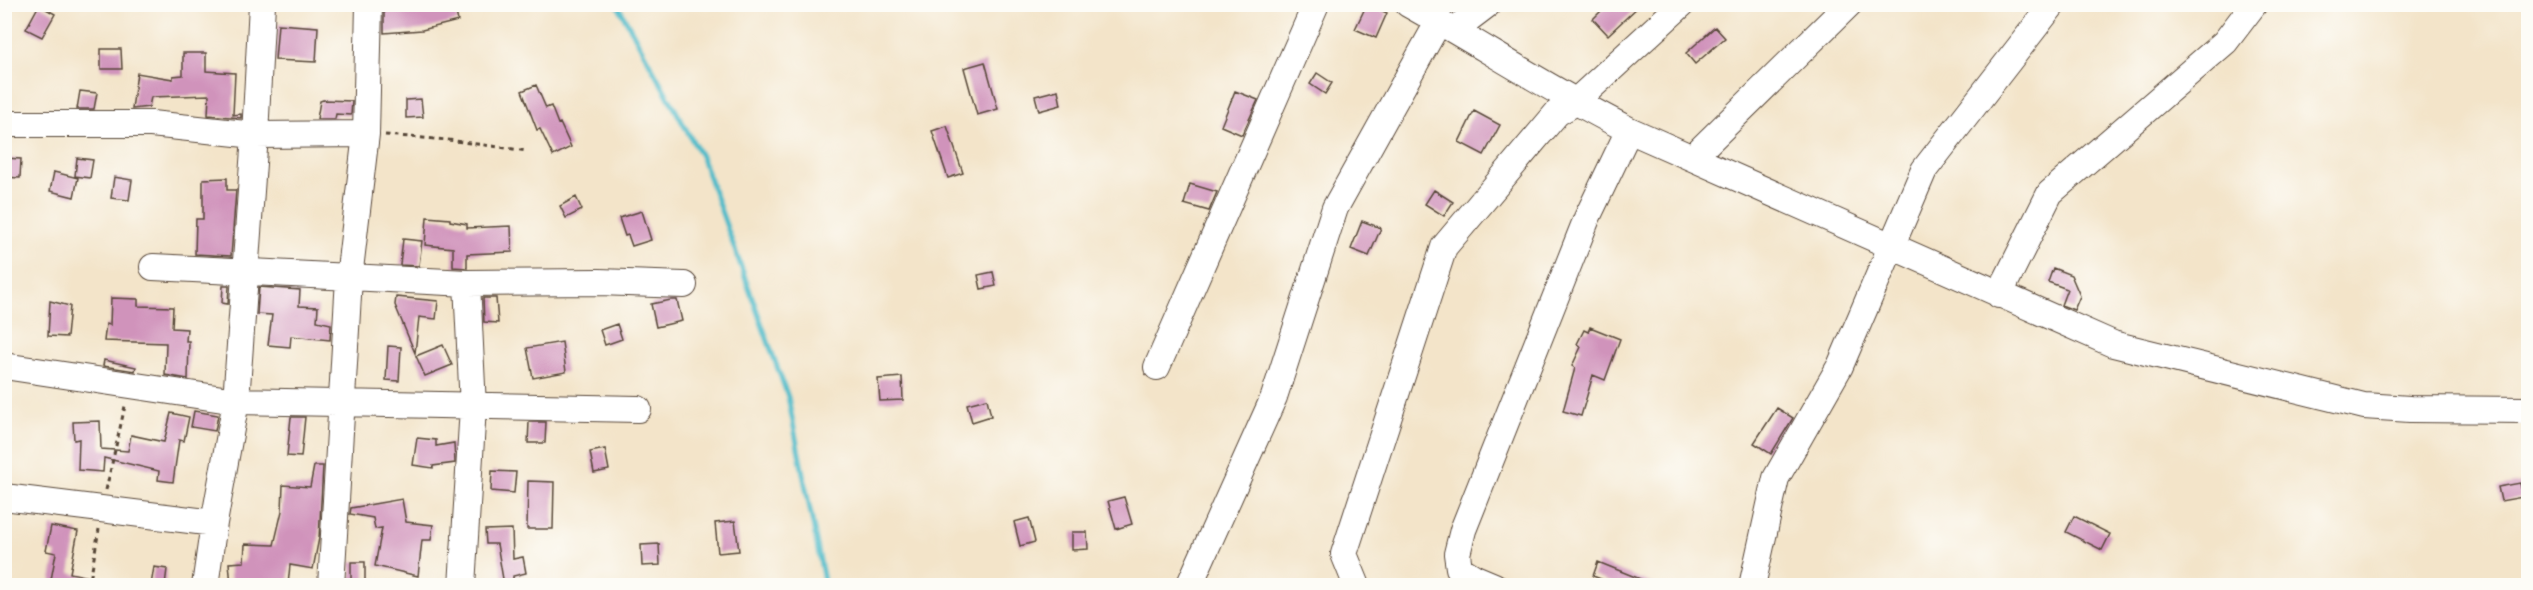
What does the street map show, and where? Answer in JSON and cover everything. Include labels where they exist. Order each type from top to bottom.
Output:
[{"type":"street","points":[[331,585],[349,278],[366,134],[369,4]]},
{"type":"street","points":[[1157,367],[1316,4]]},
{"type":"street","points":[[1408,4],[1574,103],[1629,130],[2113,344],[2364,406],[2410,409],[2529,410]]},
{"type":"street","points":[[1189,585],[1275,398],[1335,208],[1447,26],[1488,4]]},
{"type":"street","points":[[1357,585],[1344,554],[1444,247],[1557,113],[1574,103],[1682,4]]},
{"type":"street","points":[[1692,158],[1849,4]]},
{"type":"street","points":[[1752,585],[1776,478],[1839,366],[1924,170],[2054,4]]},
{"type":"street","points":[[1999,295],[2050,193],[2225,42],[2254,4]]},
{"type":"street","points":[[205,585],[236,401],[255,135],[258,5]]},
{"type":"street","points":[[13,124],[152,124],[255,135],[366,134]]},
{"type":"street","points":[[1494,585],[1475,578],[1459,568],[1457,554],[1463,530],[1587,218],[1629,130]]},
{"type":"street","points":[[153,267],[467,283],[599,282],[684,285]]},
{"type":"street","points":[[462,585],[473,407],[467,283]]},
{"type":"street","points":[[4,366],[236,401],[638,409]]},
{"type":"street","points":[[4,497],[214,523]]},
{"type":"path","points":[[366,134],[448,140],[528,151]]},
{"type":"path","points":[[89,585],[102,509],[130,386]]},
{"type":"building","points":[[384,4],[454,4],[458,21],[422,30],[384,33]]},
{"type":"building","points":[[1367,4],[1387,13],[1376,38],[1355,29]]},
{"type":"building","points":[[1608,4],[1641,4],[1608,35],[1593,19]]},
{"type":"building","points":[[39,5],[55,14],[42,37],[26,29]]},
{"type":"building","points":[[278,24],[318,27],[316,62],[275,60]]},
{"type":"building","points":[[1715,27],[1725,38],[1695,64],[1686,53]]},
{"type":"building","points":[[101,49],[121,49],[122,69],[101,69]]},
{"type":"building","points":[[183,53],[206,53],[206,71],[235,73],[233,115],[241,114],[241,118],[208,115],[209,95],[151,97],[149,107],[132,109],[137,73],[173,79],[173,76],[183,75]]},
{"type":"building","points":[[985,62],[998,109],[977,115],[964,68]]},
{"type":"building","points":[[1317,73],[1332,83],[1325,94],[1310,84]]},
{"type":"building","points":[[536,85],[546,108],[551,106],[571,147],[553,156],[540,129],[537,130],[522,91]]},
{"type":"building","points":[[1058,90],[1061,105],[1039,111],[1035,96]]},
{"type":"building","points":[[80,91],[97,93],[94,109],[77,109]]},
{"type":"building","points":[[1235,91],[1258,100],[1242,135],[1221,126]]},
{"type":"building","points":[[421,99],[423,117],[406,118],[406,100]]},
{"type":"building","points":[[320,101],[352,101],[351,115],[336,114],[335,119],[317,119]]},
{"type":"building","points":[[1474,111],[1500,125],[1484,155],[1459,142]]},
{"type":"building","points":[[947,126],[963,173],[948,178],[932,131]]},
{"type":"building","points":[[4,158],[21,159],[20,178],[4,177]]},
{"type":"building","points":[[77,158],[93,160],[90,178],[75,176]]},
{"type":"building","points":[[54,172],[78,178],[74,197],[50,191]]},
{"type":"building","points":[[114,177],[132,180],[129,200],[111,198]]},
{"type":"building","points":[[227,178],[227,190],[236,190],[231,256],[195,254],[196,219],[203,219],[203,179]]},
{"type":"building","points":[[1190,184],[1217,192],[1209,211],[1184,204]]},
{"type":"building","points":[[1434,190],[1453,202],[1444,216],[1425,204]]},
{"type":"building","points":[[576,197],[582,210],[566,218],[560,206]]},
{"type":"building","points":[[642,211],[651,240],[632,246],[628,235],[625,236],[619,218]]},
{"type":"building","points":[[427,217],[450,219],[450,221],[467,224],[467,228],[511,226],[512,252],[467,254],[467,268],[453,267],[453,248],[425,245]]},
{"type":"building","points":[[1362,221],[1381,228],[1369,256],[1351,249]]},
{"type":"building","points":[[403,239],[422,241],[419,266],[400,265]]},
{"type":"building","points":[[2053,268],[2071,275],[2080,296],[2074,310],[2061,305],[2067,289],[2048,282]]},
{"type":"building","points":[[993,272],[996,286],[981,289],[978,275]]},
{"type":"building","points":[[223,286],[229,286],[228,304],[222,303]]},
{"type":"building","points":[[259,287],[300,290],[299,306],[318,307],[317,321],[331,324],[330,340],[291,336],[290,347],[268,345],[272,315],[257,314]]},
{"type":"building","points":[[396,297],[438,301],[436,319],[419,317],[415,353],[395,305]]},
{"type":"building","points":[[111,298],[138,299],[138,306],[173,307],[172,328],[187,329],[188,379],[165,375],[166,343],[104,341],[106,324],[110,325]]},
{"type":"building","points":[[483,298],[496,298],[498,323],[484,322]]},
{"type":"building","points":[[677,300],[682,321],[656,327],[651,304]]},
{"type":"building","points":[[50,301],[70,306],[67,337],[48,336]]},
{"type":"building","points":[[617,324],[622,339],[605,345],[600,330]]},
{"type":"building","points":[[1590,327],[1620,339],[1605,380],[1593,375],[1581,416],[1563,411],[1575,368],[1572,366],[1581,347],[1577,344],[1584,330],[1588,332]]},
{"type":"building","points":[[562,342],[566,372],[533,378],[527,348]]},
{"type":"building","points":[[443,345],[452,365],[425,376],[416,356]]},
{"type":"building","points":[[388,346],[401,347],[399,381],[386,380]]},
{"type":"building","points":[[104,360],[136,367],[135,371],[103,366]]},
{"type":"building","points":[[902,377],[903,400],[880,401],[878,379]]},
{"type":"building","points":[[987,399],[991,416],[972,422],[967,404]]},
{"type":"building","points":[[1777,408],[1793,418],[1771,454],[1754,443]]},
{"type":"building","points":[[194,411],[218,415],[215,431],[191,427]]},
{"type":"building","points":[[171,413],[189,417],[184,441],[179,440],[173,482],[158,480],[159,471],[104,458],[103,472],[78,470],[79,439],[74,440],[73,422],[100,421],[101,449],[128,451],[131,435],[164,442]]},
{"type":"building","points":[[291,417],[305,417],[301,457],[287,456]]},
{"type":"building","points":[[529,422],[546,422],[545,443],[528,443]]},
{"type":"building","points":[[417,438],[436,440],[436,446],[454,443],[455,463],[433,466],[433,468],[413,465]]},
{"type":"building","points":[[605,449],[609,470],[594,473],[590,452]]},
{"type":"building","points":[[314,466],[323,466],[319,538],[313,569],[290,565],[288,585],[231,585],[229,563],[244,562],[245,544],[274,545],[282,511],[283,485],[310,487]]},
{"type":"building","points":[[492,471],[516,472],[514,493],[491,491]]},
{"type":"building","points":[[528,481],[554,482],[553,529],[527,529]]},
{"type":"building","points":[[2520,483],[2523,497],[2501,501],[2498,487]]},
{"type":"building","points":[[1124,497],[1132,524],[1116,529],[1108,501]]},
{"type":"building","points":[[402,499],[406,522],[433,525],[431,540],[422,540],[418,576],[375,566],[382,528],[375,529],[373,518],[350,514],[351,508]]},
{"type":"building","points":[[2074,516],[2110,534],[2102,550],[2066,532]]},
{"type":"building","points":[[1029,518],[1035,542],[1020,546],[1014,522]]},
{"type":"building","points":[[735,521],[739,551],[718,553],[715,523]]},
{"type":"building","points":[[51,526],[78,531],[70,573],[100,579],[99,585],[50,585],[56,553],[46,551]]},
{"type":"building","points":[[512,529],[513,559],[523,557],[526,573],[513,576],[513,585],[504,585],[497,544],[486,544],[485,530]]},
{"type":"building","points":[[1072,532],[1087,532],[1088,549],[1072,550]]},
{"type":"building","points":[[659,544],[660,565],[642,566],[641,545]]},
{"type":"building","points":[[351,562],[365,562],[365,585],[351,585]]},
{"type":"building","points":[[1598,562],[1655,585],[1616,585],[1593,576]]},
{"type":"building","points":[[154,567],[167,569],[165,585],[151,585]]},
{"type":"waterway","points":[[617,4],[702,158],[788,397],[825,586]]}]
